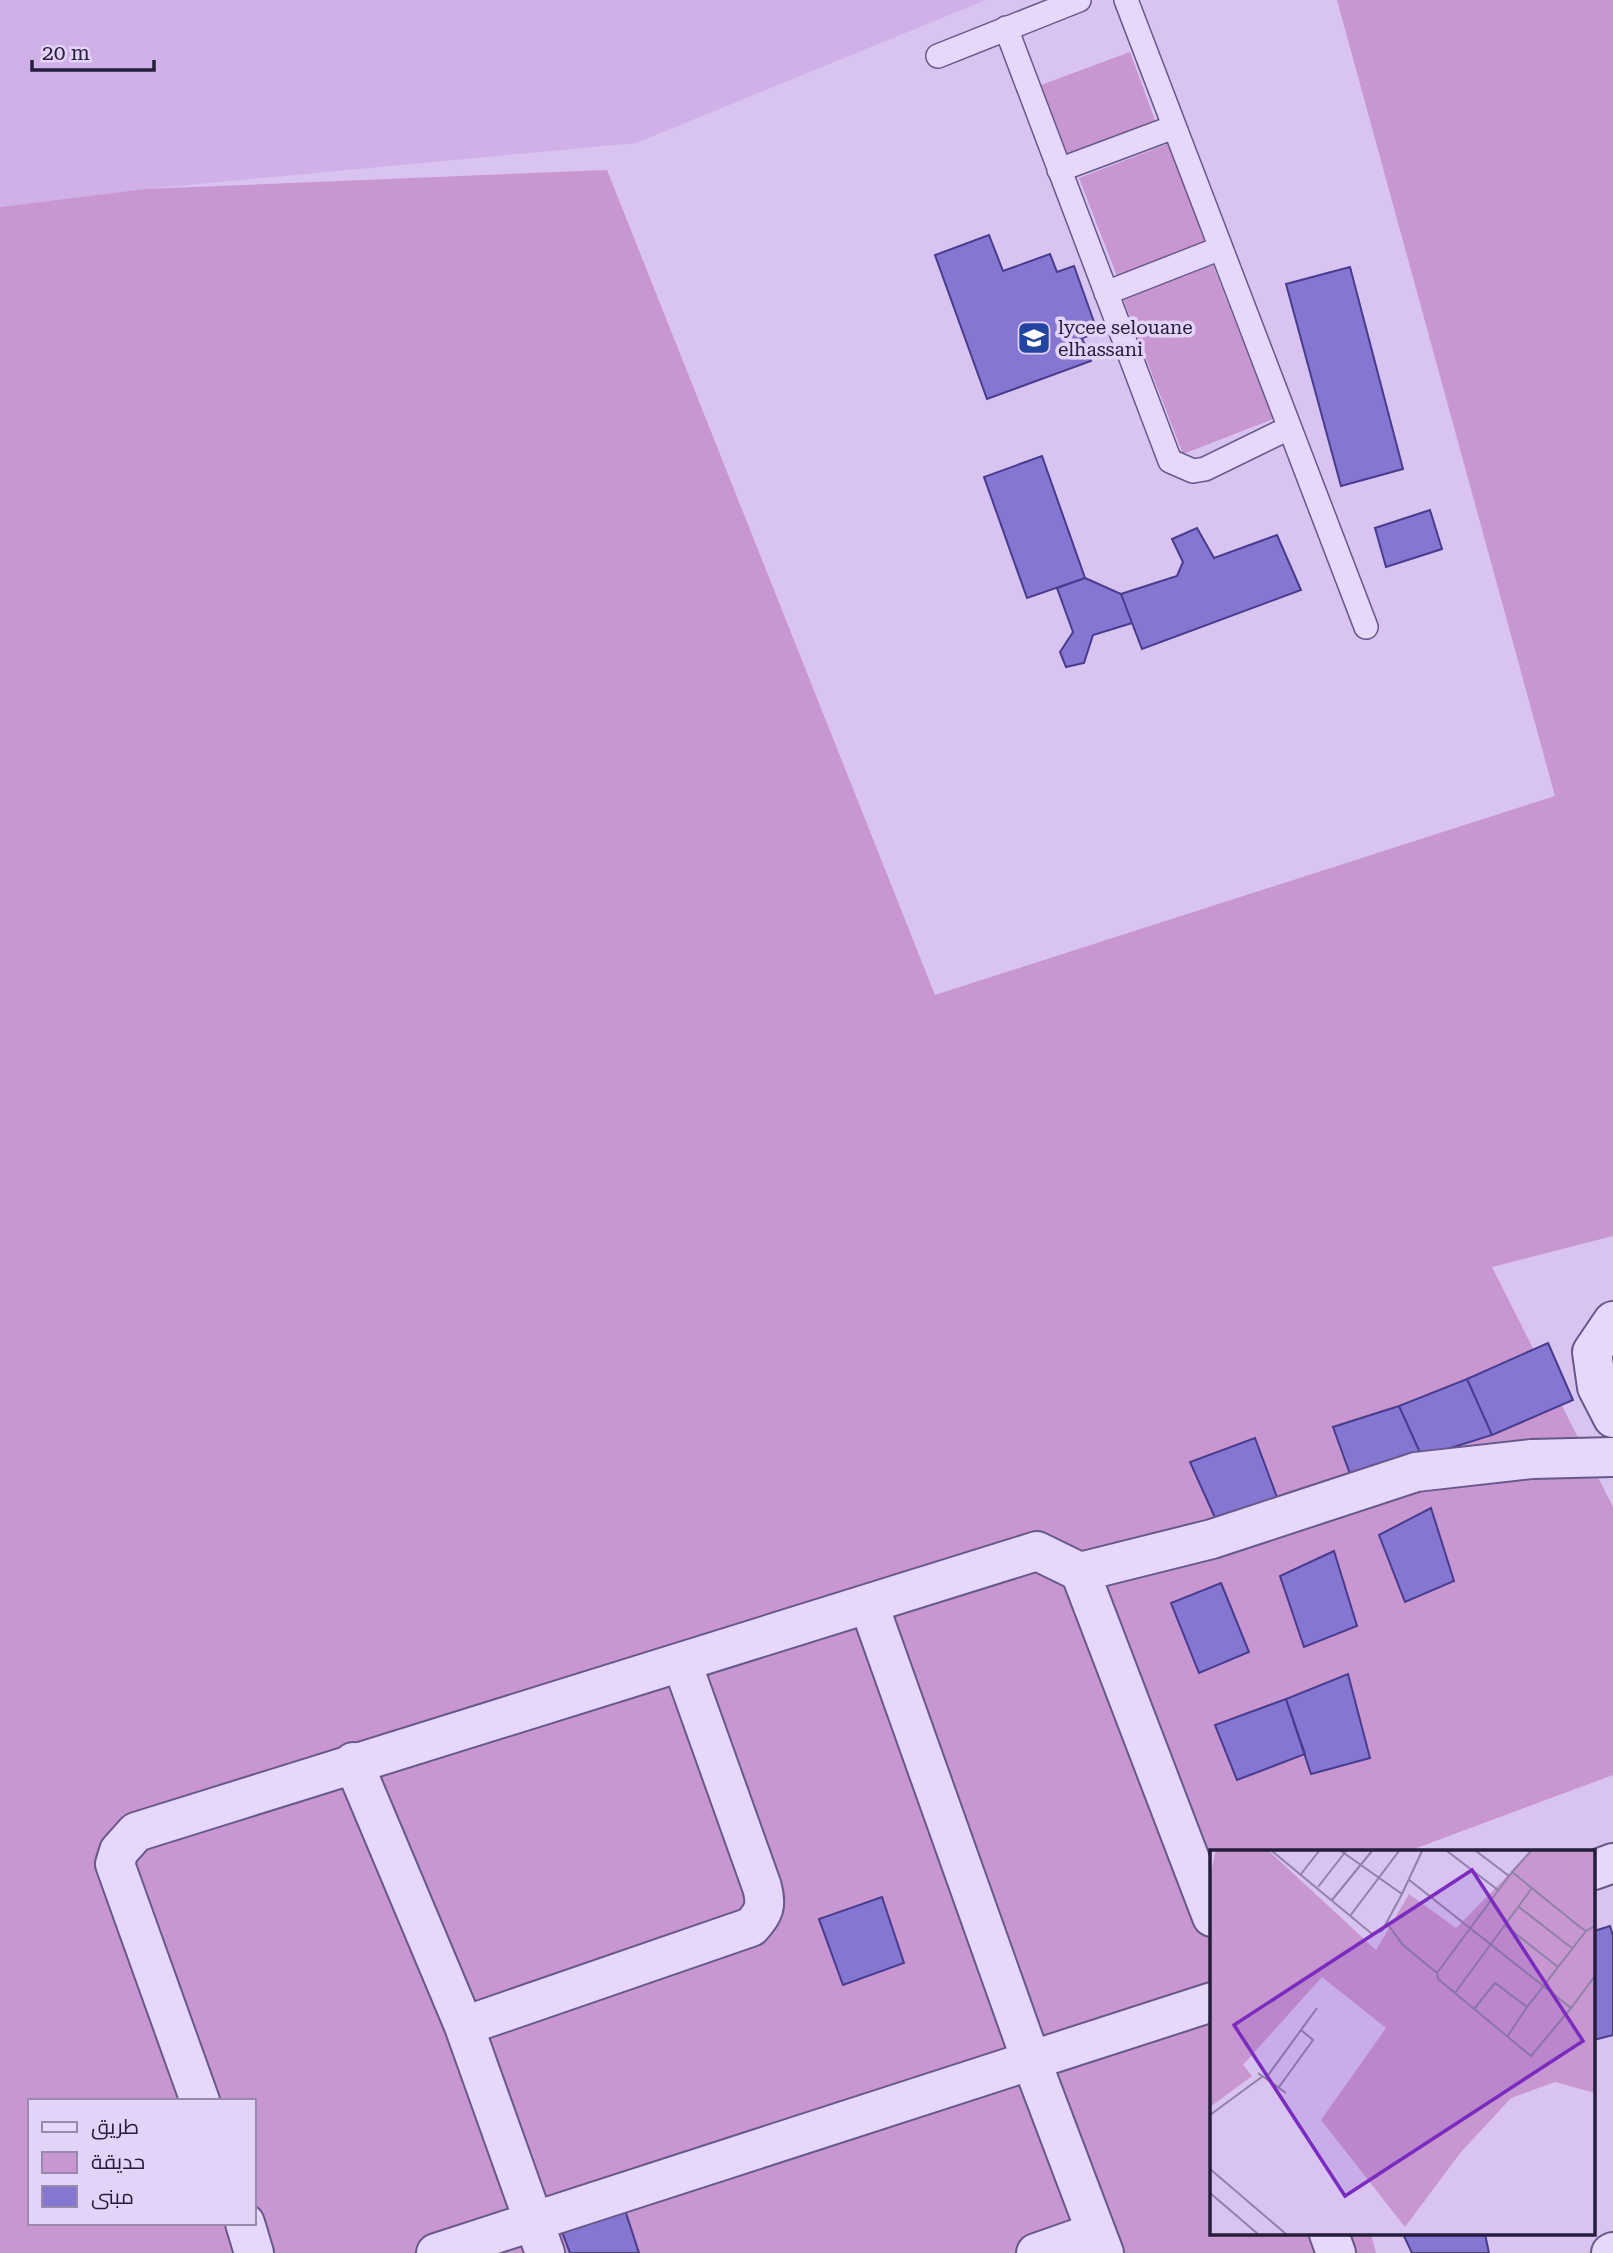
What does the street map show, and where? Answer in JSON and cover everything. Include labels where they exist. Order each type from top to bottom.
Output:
[{"type":"street","points":[[1613,1321],[1592,1352],[1597,1387],[1613,1418]]},
{"type":"street","points":[[199,2099],[115,1864],[119,1851],[136,1832],[1037,1551],[1080,1572],[1212,1539],[1416,1472],[1532,1460],[1613,1457]]},
{"type":"street","points":[[1080,1572],[1210,1912]]},
{"type":"street","points":[[869,1605],[1031,2060],[1100,2243],[1036,2253]]},
{"type":"street","points":[[464,2026],[751,1927],[764,1913],[766,1902],[762,1887],[681,1663]]},
{"type":"street","points":[[354,1762],[464,2026],[540,2237]]},
{"type":"street","points":[[1596,1869],[1613,1863]]},
{"type":"street","points":[[436,2253],[540,2237],[1031,2060],[1210,2002]]},
{"type":"street","points":[[245,2225],[254,2253]]},
{"type":"street","points":[[1330,2236],[1336,2253]]},
{"type":"lane","points":[[938,56],[1079,0]]},
{"type":"lane","points":[[1126,0],[1366,627]]},
{"type":"lane","points":[[1006,28],[1170,461],[1193,471],[1205,469],[1289,428]]},
{"type":"lane","points":[[1059,170],[1174,127]]},
{"type":"lane","points":[[1106,293],[1221,248]]},
{"type":"shaded area","points":[[0,0],[986,0],[636,143],[145,189],[0,207]]},
{"type":"green space","points":[[1337,0],[1613,0],[1613,1236],[1492,1267],[1613,1507],[1613,1775],[1411,1850],[1210,1850],[1210,2236],[1372,2236],[1376,2253],[0,2253],[0,207],[145,189],[607,170],[935,995],[1555,796]]},
{"type":"green space","points":[[1130,52],[1156,123],[1066,155],[1041,85]]},
{"type":"green space","points":[[1170,143],[1207,242],[1117,276],[1079,178]]},
{"type":"green space","points":[[1213,265],[1273,419],[1183,454],[1123,299]]},
{"type":"building","points":[[989,235],[1003,271],[1050,254],[1057,272],[1074,266],[1098,333],[1082,338],[1091,361],[987,399],[935,255]]},
{"type":"building","points":[[1350,267],[1403,469],[1341,486],[1286,284]]},
{"type":"building","points":[[1042,456],[1085,578],[1027,598],[984,477]]},
{"type":"building","points":[[1430,510],[1442,549],[1386,567],[1375,528]]},
{"type":"building","points":[[1197,528],[1214,558],[1277,535],[1301,590],[1142,649],[1121,594],[1177,576],[1183,562],[1172,539]]},
{"type":"building","points":[[1085,578],[1121,594],[1132,623],[1093,635],[1084,663],[1066,667],[1060,652],[1073,632],[1057,588]]},
{"type":"building","points":[[1548,1343],[1573,1400],[1492,1435],[1467,1379]]},
{"type":"building","points":[[1467,1379],[1492,1435],[1422,1457],[1399,1406]]},
{"type":"building","points":[[1399,1406],[1422,1457],[1354,1485],[1333,1427]]},
{"type":"building","points":[[1255,1438],[1281,1508],[1217,1522],[1190,1462]]},
{"type":"building","points":[[1431,1508],[1454,1581],[1405,1602],[1379,1535]]},
{"type":"building","points":[[1334,1551],[1357,1626],[1304,1647],[1280,1576]]},
{"type":"building","points":[[1221,1583],[1249,1652],[1199,1673],[1171,1603]]},
{"type":"building","points":[[1348,1674],[1370,1758],[1311,1774],[1286,1699]]},
{"type":"building","points":[[1286,1699],[1305,1754],[1237,1780],[1215,1725]]},
{"type":"building","points":[[882,1897],[904,1963],[843,1985],[819,1919]]},
{"type":"building","points":[[1610,1926],[1613,1936],[1613,2035],[1596,2039],[1596,1930]]},
{"type":"building","points":[[624,2207],[639,2253],[570,2253],[561,2229]]},
{"type":"building","points":[[1404,2236],[1485,2236],[1489,2253],[1412,2253]]},
{"type":"place","name":"lycee selouane elhassani","points":[[1034,338]]}]
